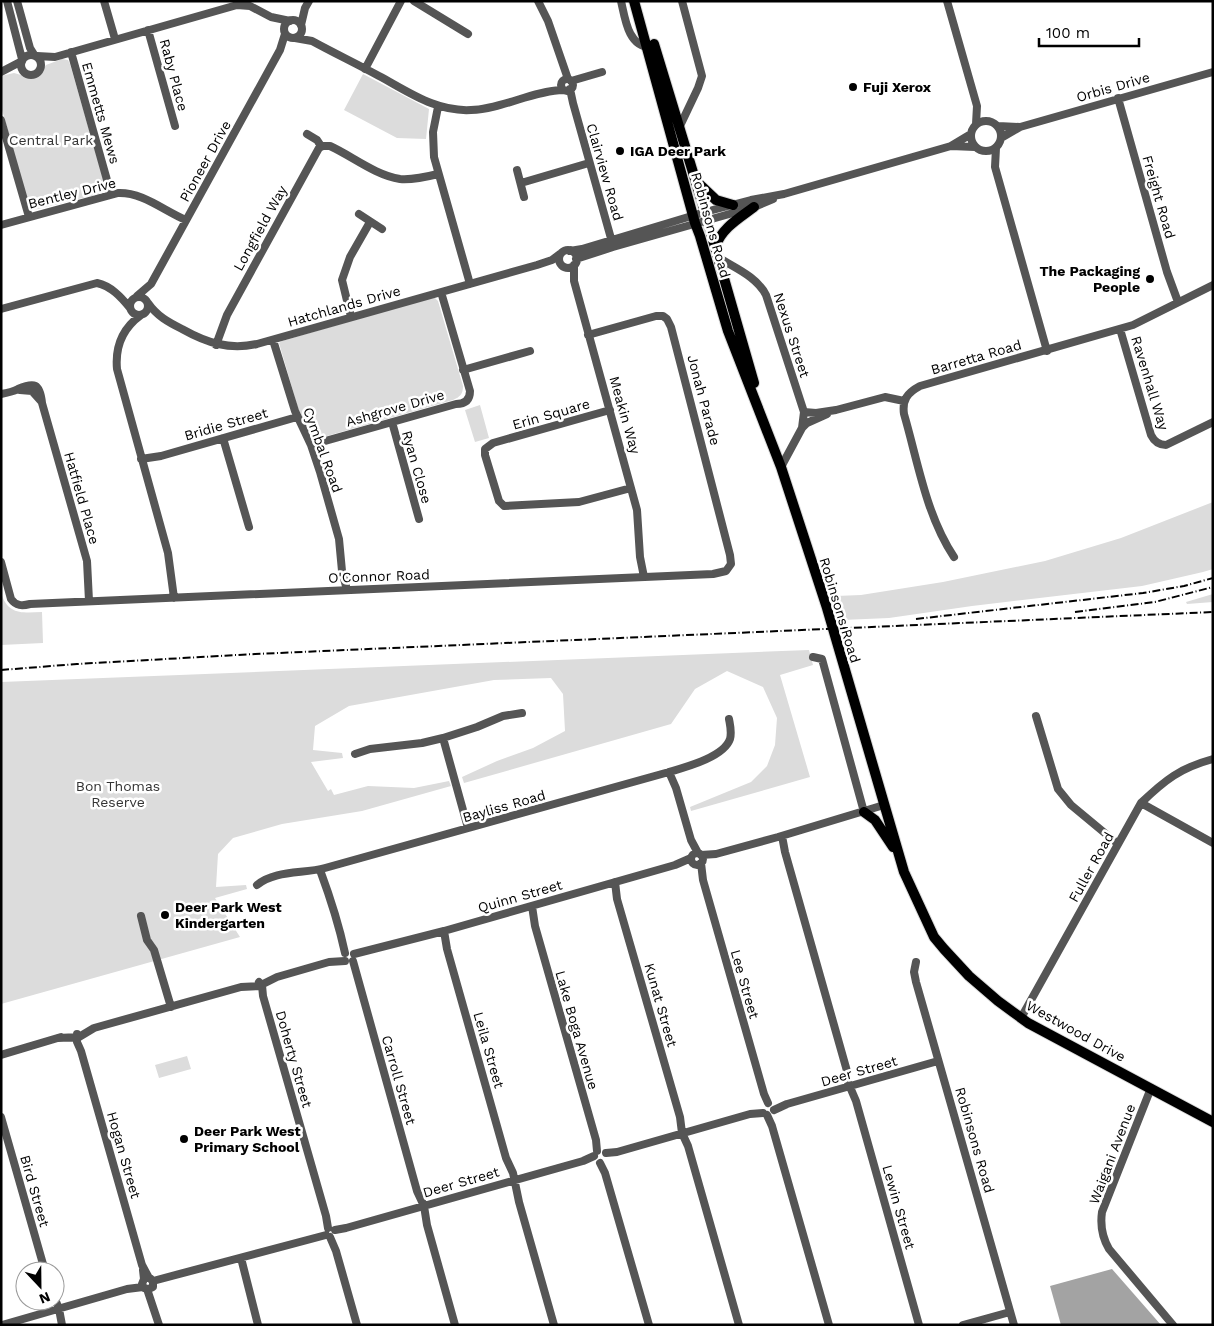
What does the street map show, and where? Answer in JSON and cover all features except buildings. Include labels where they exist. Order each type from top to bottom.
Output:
[{"type":"main road","name":"Robinsons Road","points":[[634,1],[696,181],[766,425]]},
{"type":"main road","name":"Robinsons Road","points":[[641,1],[694,219],[728,331],[766,425],[827,608],[884,805]]},
{"type":"main road","points":[[696,181],[716,200],[733,204]]},
{"type":"main road","points":[[715,247],[724,230],[754,207]]},
{"type":"main road","name":"Westwood Drive","points":[[884,805],[902,866],[927,923],[944,949],[974,980],[1021,1018],[1213,1122]]},
{"type":"main road","points":[[864,812],[880,826],[902,866]]},
{"type":"street","points":[[7,1],[23,71]]},
{"type":"street","points":[[17,1],[30,48],[41,62],[40,68]]},
{"type":"street","points":[[104,1],[115,40]]},
{"type":"street","points":[[365,69],[397,12],[401,1]]},
{"type":"street","name":"Clairview Road","points":[[538,1],[555,38],[612,243]]},
{"type":"street","points":[[620,1],[630,35],[635,41],[651,47]]},
{"type":"street","points":[[679,128],[702,76],[682,1]]},
{"type":"street","points":[[947,1],[977,106],[976,124],[970,138],[974,147]]},
{"type":"street","points":[[397,12],[408,4],[416,3],[468,34]]},
{"type":"street","points":[[2,72],[23,71],[31,75],[37,73],[40,68],[55,57],[244,4],[256,8],[271,17],[288,37],[312,41],[438,107],[460,110],[478,109],[548,91],[586,76],[602,72]]},
{"type":"street","points":[[285,33],[285,24],[307,5]]},
{"type":"street","points":[[295,38],[300,34],[307,5]]},
{"type":"street","points":[[271,17],[298,21],[312,41]]},
{"type":"street","name":"Raby Place","points":[[148,30],[175,126]]},
{"type":"street","name":"Pioneer Drive","points":[[137,297],[151,284],[280,50],[285,33]]},
{"type":"street","name":"Pioneer Drive","points":[[280,50],[295,38]]},
{"type":"street","name":"Emmetts Mews","points":[[71,52],[111,194]]},
{"type":"street","points":[[2,72],[27,56],[55,57]]},
{"type":"street","name":"Orbis Drive","points":[[1002,138],[1020,127],[1213,72]]},
{"type":"street","name":"Freight Road","points":[[1118,98],[1167,272],[1178,302]]},
{"type":"street","points":[[977,106],[990,121],[998,126],[1002,134],[1002,138],[996,148],[995,167],[1047,351]]},
{"type":"street","points":[[438,107],[432,146],[438,174],[470,284]]},
{"type":"street","points":[[1,120],[29,217]]},
{"type":"street","points":[[976,124],[990,121]]},
{"type":"street","name":"Orbis Drive","points":[[998,126],[1020,127]]},
{"type":"street","points":[[308,134],[317,140],[321,146],[330,146],[384,174],[400,179],[414,179],[438,174]]},
{"type":"street","points":[[706,216],[733,204],[784,194],[951,146],[971,134]]},
{"type":"street","name":"Longfield Way","points":[[219,345],[227,315],[317,150],[321,146]]},
{"type":"street","points":[[951,146],[974,147],[982,151],[995,167]]},
{"type":"street","points":[[982,151],[996,148]]},
{"type":"street","points":[[521,183],[589,163]]},
{"type":"street","points":[[517,170],[524,197]]},
{"type":"street","name":"Bentley Drive","points":[[1,225],[111,194],[128,192],[140,196],[185,222]]},
{"type":"street","points":[[612,243],[575,262],[570,267],[563,266],[559,260],[560,254],[564,251],[612,243],[694,219],[754,207],[784,194]]},
{"type":"street","points":[[359,214],[382,229]]},
{"type":"street","points":[[351,317],[342,280],[345,268],[370,222]]},
{"type":"street","points":[[570,251],[575,255],[575,262]]},
{"type":"street","name":"Hatchlands Drive","points":[[142,315],[161,318],[200,339],[219,345],[242,347],[273,340],[537,265],[552,260],[560,254]]},
{"type":"street","name":"Nexus Street","points":[[719,258],[748,276],[766,294],[804,412],[802,428],[781,467]]},
{"type":"street","name":"Meakin Way","points":[[575,262],[574,281],[632,488],[638,516],[641,577]]},
{"type":"street","name":"Hatchlands Drive","points":[[537,265],[563,266]]},
{"type":"street","name":"Meakin Way","points":[[563,266],[574,281]]},
{"type":"street","points":[[1,309],[90,284],[102,284],[116,293],[134,314],[142,315]]},
{"type":"street","name":"Pioneer Drive","points":[[148,302],[151,284]]},
{"type":"street","name":"Barretta Road","points":[[904,401],[912,390],[920,386],[1047,351],[1139,322],[1213,285]]},
{"type":"street","name":"Ashgrove Drive","points":[[311,445],[456,404],[464,396],[468,388],[441,292]]},
{"type":"street","points":[[116,293],[142,297],[148,302],[147,311],[128,326]]},
{"type":"street","points":[[137,297],[130,303],[131,309],[128,326],[118,348],[117,369],[168,553],[171,598]]},
{"type":"street","name":"Hatchlands Drive","points":[[148,302],[161,318]]},
{"type":"street","name":"Jonah Parade","points":[[588,335],[656,316],[663,316],[669,322],[726,536],[731,561],[728,568]]},
{"type":"street","name":"Ravenhall Way","points":[[1120,329],[1154,440],[1162,445],[1166,445],[1213,422]]},
{"type":"street","name":"Cymbal Road","points":[[273,340],[297,417],[311,445],[320,472],[339,539],[344,590]]},
{"type":"street","points":[[463,370],[530,351]]},
{"type":"street","name":"Hatfield Place","points":[[1,394],[17,390],[32,391],[42,403],[87,561],[89,601]]},
{"type":"street","points":[[804,412],[816,413],[836,410],[885,397],[904,401],[904,414],[932,513],[939,531],[954,556]]},
{"type":"street","name":"Erin Square","points":[[610,410],[499,442],[490,450],[488,460],[498,497],[505,502],[519,505],[579,502],[632,488]]},
{"type":"street","points":[[802,428],[807,423],[836,410]]},
{"type":"street","name":"Bridie Street","points":[[142,461],[297,417]]},
{"type":"street","name":"Ryan Close","points":[[392,422],[419,519]]},
{"type":"street","points":[[222,438],[249,528]]},
{"type":"street","name":"O'Connor Road","points":[[1,562],[9,588],[16,601],[30,604],[718,574],[728,568]]},
{"type":"street","points":[[813,657],[822,659],[864,812]]},
{"type":"street","points":[[355,754],[370,749],[414,744],[443,738],[503,716],[522,713]]},
{"type":"street","points":[[1036,716],[1058,789],[1071,805],[1118,844]]},
{"type":"street","name":"Bayliss Road","points":[[257,884],[265,878],[322,869],[672,772],[715,755],[724,749],[730,739],[729,719]]},
{"type":"street","points":[[443,738],[468,828]]},
{"type":"street","name":"Fuller Road","points":[[1021,1018],[1141,803],[1163,782],[1184,769],[1213,759]]},
{"type":"street","name":"Lee Street","points":[[672,772],[829,1325]]},
{"type":"street","points":[[1141,803],[1213,844]]},
{"type":"street","name":"Quinn Street","points":[[1,1055],[64,1035],[77,1036],[87,1028],[94,1028],[171,1007],[247,984],[260,984],[270,977],[371,951],[884,805]]},
{"type":"street","name":"Lewin Street","points":[[780,836],[919,1323]]},
{"type":"street","name":"Carroll Street","points":[[322,869],[342,938],[356,977],[455,1325]]},
{"type":"street","name":"Kunat Street","points":[[612,883],[739,1325]]},
{"type":"street","name":"Lake Boga Avenue","points":[[529,906],[649,1325]]},
{"type":"street","points":[[141,916],[148,940],[154,950],[171,1007]]},
{"type":"street","name":"Leila Street","points":[[442,931],[554,1325]]},
{"type":"street","name":"Robinsons Road","points":[[916,962],[914,972],[916,982],[1014,1325]]},
{"type":"street","name":"Doherty Street","points":[[260,984],[357,1325]]},
{"type":"street","name":"Hogan Street","points":[[77,1036],[159,1325]]},
{"type":"street","name":"Deer Street","points":[[65,1307],[938,1061]]},
{"type":"street","name":"Waigani Avenue","points":[[1150,1088],[1102,1212],[1101,1228],[1109,1249],[1173,1325]]},
{"type":"street","name":"Bird Street","points":[[1,1117],[42,1261]]},
{"type":"street","points":[[239,1259],[258,1325]]},
{"type":"street","name":"Deer Street","points":[[2,1325],[49,1311]]},
{"type":"street","points":[[57,1311],[61,1325]]},
{"type":"street","points":[[963,1325],[1010,1312]]},
{"type":"green space","name":"Central Park","points":[[62,59],[68,60],[70,64],[105,185],[99,194],[34,210],[29,207],[1,106],[1,76],[14,73],[32,78],[37,76],[46,65]]},
{"type":"green space","points":[[363,74],[429,109],[426,139],[397,138],[344,110]]},
{"type":"green space","points":[[435,298],[438,301],[463,386],[461,395],[453,400],[320,438],[311,436],[298,408],[279,343]]},
{"type":"green space","points":[[480,405],[489,438],[475,442],[465,410]]},
{"type":"green space","points":[[1213,502],[1213,569],[1142,586],[889,618],[842,620],[836,596],[861,595],[943,582],[1045,561],[1121,538]]},
{"type":"green space","points":[[1,592],[11,609],[28,613],[42,612],[43,643],[1,645]]},
{"type":"green space","points":[[1213,594],[1213,602],[1187,604],[1186,602]]},
{"type":"green space","name":"Bon Thomas Reserve","points":[[809,650],[813,665],[780,675],[810,777],[691,811],[690,807],[751,782],[767,766],[775,745],[777,718],[763,687],[727,671],[695,689],[671,724],[464,783],[462,777],[497,761],[533,748],[565,731],[563,694],[551,678],[494,680],[349,706],[315,726],[313,750],[342,753],[343,758],[311,762],[328,791],[331,789],[334,795],[368,786],[414,788],[449,781],[451,786],[362,811],[282,824],[233,838],[218,854],[216,887],[246,885],[247,889],[215,898],[240,937],[1,1004],[1,682]]},
{"type":"green space","points":[[187,1056],[191,1069],[159,1078],[155,1065]]},
{"type":"shaded area","points":[[1112,1269],[1161,1325],[1061,1325],[1050,1286]]},
{"type":"railway","points":[[916,619],[1143,593],[1184,586],[1213,578]]},
{"type":"railway","points":[[1075,612],[1155,602],[1213,587]]},
{"type":"railway","points":[[1,670],[255,654],[1213,612]]},
{"type":"place","name":"Fuji Xerox","points":[[853,87]]},
{"type":"place","name":"IGA Deer Park","points":[[620,151]]},
{"type":"place","name":"The Packaging People","points":[[1150,279]]},
{"type":"place","name":"Deer Park West Kindergarten","points":[[165,915]]},
{"type":"place","name":"Deer Park West Primary School","points":[[184,1139]]}]
